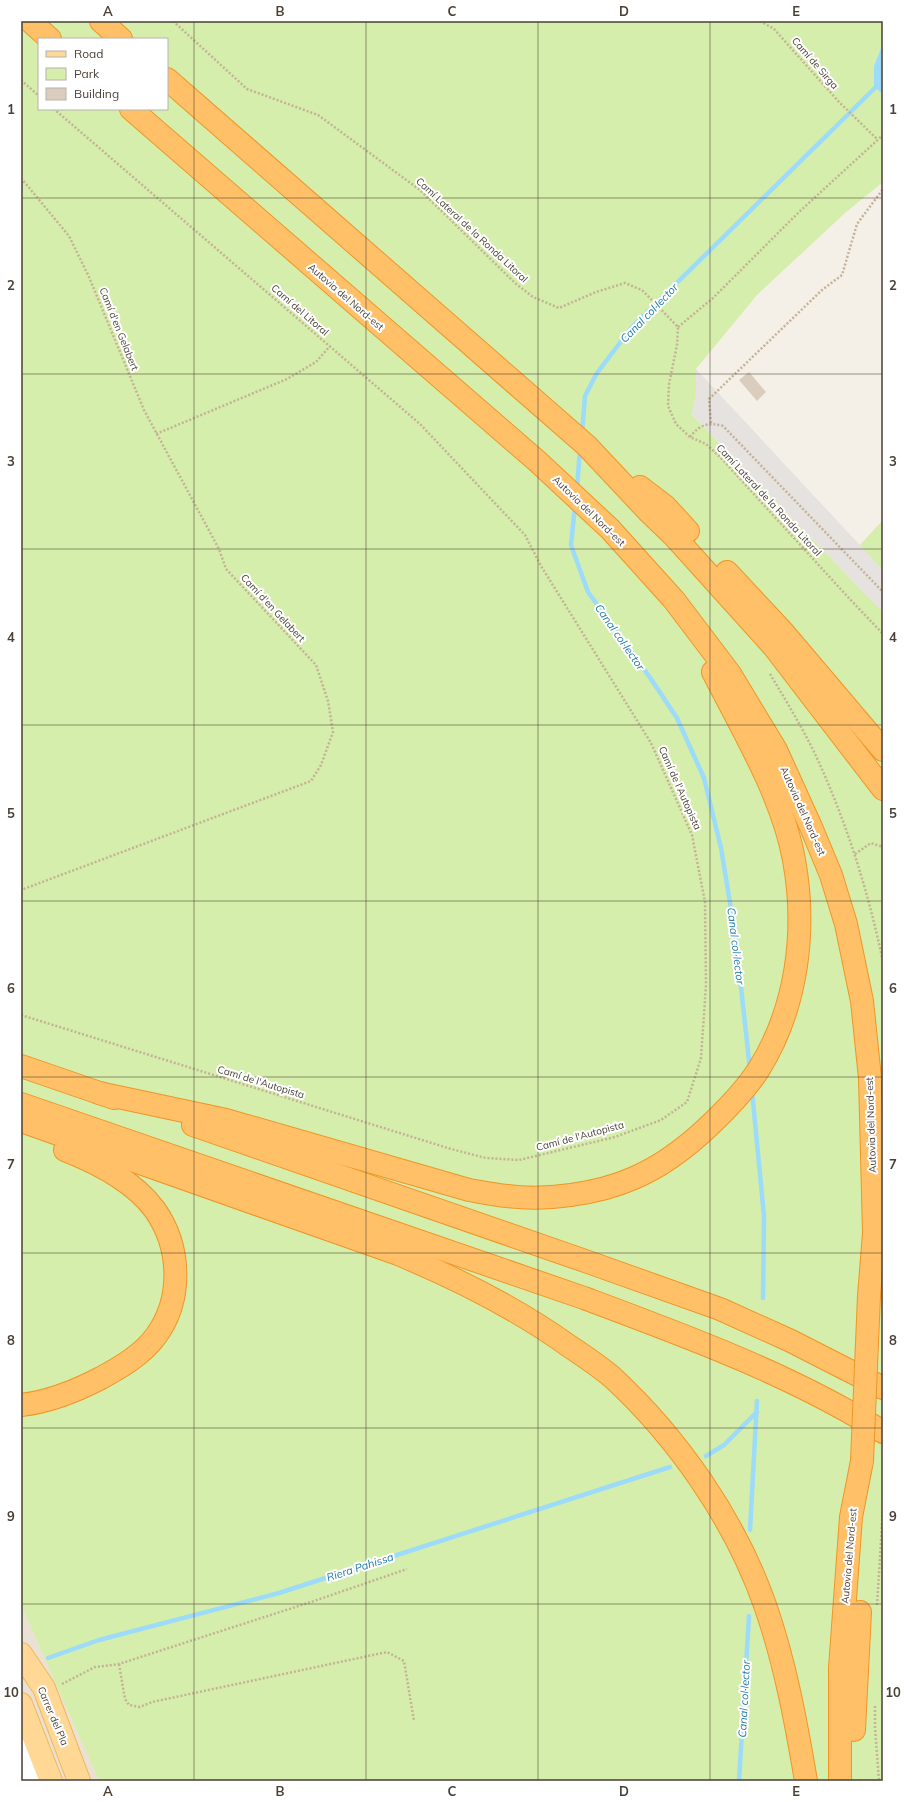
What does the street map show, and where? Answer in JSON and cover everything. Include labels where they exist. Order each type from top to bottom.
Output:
[{"type":"highway","points":[[30,21],[49,38]]},
{"type":"highway","points":[[100,21],[120,38]]},
{"type":"highway","points":[[168,80],[587,446],[656,509],[783,632],[883,750]]},
{"type":"highway","name":"Autovia del Nord-est","points":[[131,110],[537,461],[610,529],[680,608],[730,674],[776,750],[811,827],[831,876],[846,924],[862,1001],[870,1078],[874,1233],[869,1296],[862,1461],[851,1517],[840,1668],[840,1781]]},
{"type":"highway","points":[[656,509],[673,536],[774,647],[883,789]]},
{"type":"highway","points":[[99,1093],[226,1120],[469,1190],[507,1196],[525,1197],[570,1195],[610,1186],[632,1179],[652,1170],[688,1145],[727,1109],[758,1070],[774,1040],[787,1006],[797,960],[799,913],[794,859],[788,832],[768,783],[680,608]]},
{"type":"highway","points":[[21,1066],[506,1233],[720,1310],[791,1341],[883,1388]]},
{"type":"highway","points":[[21,1104],[584,1298],[713,1348],[783,1378],[883,1432]]},
{"type":"highway","points":[[21,1121],[375,1246],[442,1272],[522,1315],[585,1356],[611,1377],[648,1414],[679,1449],[697,1474],[730,1530],[749,1567],[765,1605],[783,1665],[798,1734],[806,1781]]},
{"type":"highway","points":[[21,1134],[89,1160],[107,1170],[139,1193],[155,1210],[169,1236],[176,1273],[174,1295],[163,1325],[155,1337],[142,1351],[122,1367],[90,1384],[37,1404],[21,1405]]},
{"type":"highway","points":[[855,1781],[854,1750],[857,1660],[866,1522],[862,1461]]},
{"type":"main road","name":"Carrer del Pla","points":[[21,1654],[46,1693],[79,1781]]},
{"type":"main road","points":[[21,1704],[51,1781]]},
{"type":"street","points":[[21,1748],[33,1781]]},
{"type":"path","name":"Camí Lateral de la Ronda Litoral","points":[[173,21],[247,89],[318,115],[420,190],[516,283],[533,297],[559,308],[596,292],[625,283],[642,290],[678,327],[677,345],[669,384],[668,406],[676,424],[690,437],[706,444],[720,457],[883,634]]},
{"type":"path","name":"Camí de Sirga","points":[[760,21],[774,29],[839,102],[877,139]]},
{"type":"path","points":[[21,80],[38,95]]},
{"type":"path","name":"Camí del Litoral","points":[[55,110],[420,424],[524,535]]},
{"type":"path","points":[[678,327],[713,298],[788,222],[883,135]]},
{"type":"path","name":"Camí d'en Gelabert","points":[[21,178],[69,236],[89,277],[144,410],[219,549],[226,569],[316,665],[328,701],[333,732],[320,765],[311,781],[21,890]]},
{"type":"path","points":[[711,423],[709,399],[822,290],[842,275],[857,224],[883,189]]},
{"type":"path","points":[[156,434],[287,379],[316,362],[330,346]]},
{"type":"path","points":[[690,437],[698,429],[711,423],[723,426],[883,592]]},
{"type":"path","name":"Camí de l'Autopista","points":[[21,1015],[451,1149],[486,1158],[519,1160],[615,1137],[661,1120],[687,1102],[701,1058],[706,985],[705,902],[692,835],[651,743],[541,566],[524,535]]},
{"type":"path","points":[[766,667],[821,766],[855,854],[875,926],[883,962]]},
{"type":"path","points":[[855,854],[871,843],[883,847]]},
{"type":"path","points":[[46,1693],[95,1667],[119,1664],[314,1601],[407,1569]]},
{"type":"path","points":[[119,1664],[125,1699],[129,1705],[140,1707],[152,1702],[387,1652],[404,1661],[414,1720]]},
{"type":"shaded area","points":[[696,369],[883,570],[883,612],[692,415],[696,393]]},
{"type":"shaded area","points":[[21,1605],[97,1776],[99,1781],[21,1781]]},
{"type":"green space","points":[[21,21],[883,21],[883,43],[874,66],[874,86],[883,95],[883,182],[845,213],[757,295],[696,369],[696,393],[692,415],[883,612],[883,1781],[99,1781],[21,1605]]},
{"type":"green space","points":[[883,520],[883,570],[859,546]]},
{"type":"water","points":[[883,43],[883,95],[874,86],[874,66]]},
{"type":"building","points":[[749,372],[766,392],[757,401],[739,380]]},
{"type":"waterway","name":"Canal col·lector","points":[[582,433],[585,396],[597,373],[632,327],[883,80]]},
{"type":"waterway","name":"Canal col·lector","points":[[577,489],[580,448]]},
{"type":"waterway","name":"Canal col·lector","points":[[575,506],[571,545],[588,592],[651,679],[677,718],[704,778],[721,848],[735,933],[750,1069]]},
{"type":"waterway","name":"Canal col·lector","points":[[752,1091],[764,1216],[763,1298]]},
{"type":"waterway","name":"Canal col·lector","points":[[750,1530],[757,1401]]},
{"type":"waterway","name":"Riera Pahissa","points":[[706,1456],[724,1445],[757,1412]]},
{"type":"waterway","name":"Riera Pahissa","points":[[48,1658],[99,1640],[279,1593],[670,1467]]},
{"type":"waterway","name":"Canal col·lector","points":[[739,1781],[749,1616]]}]
